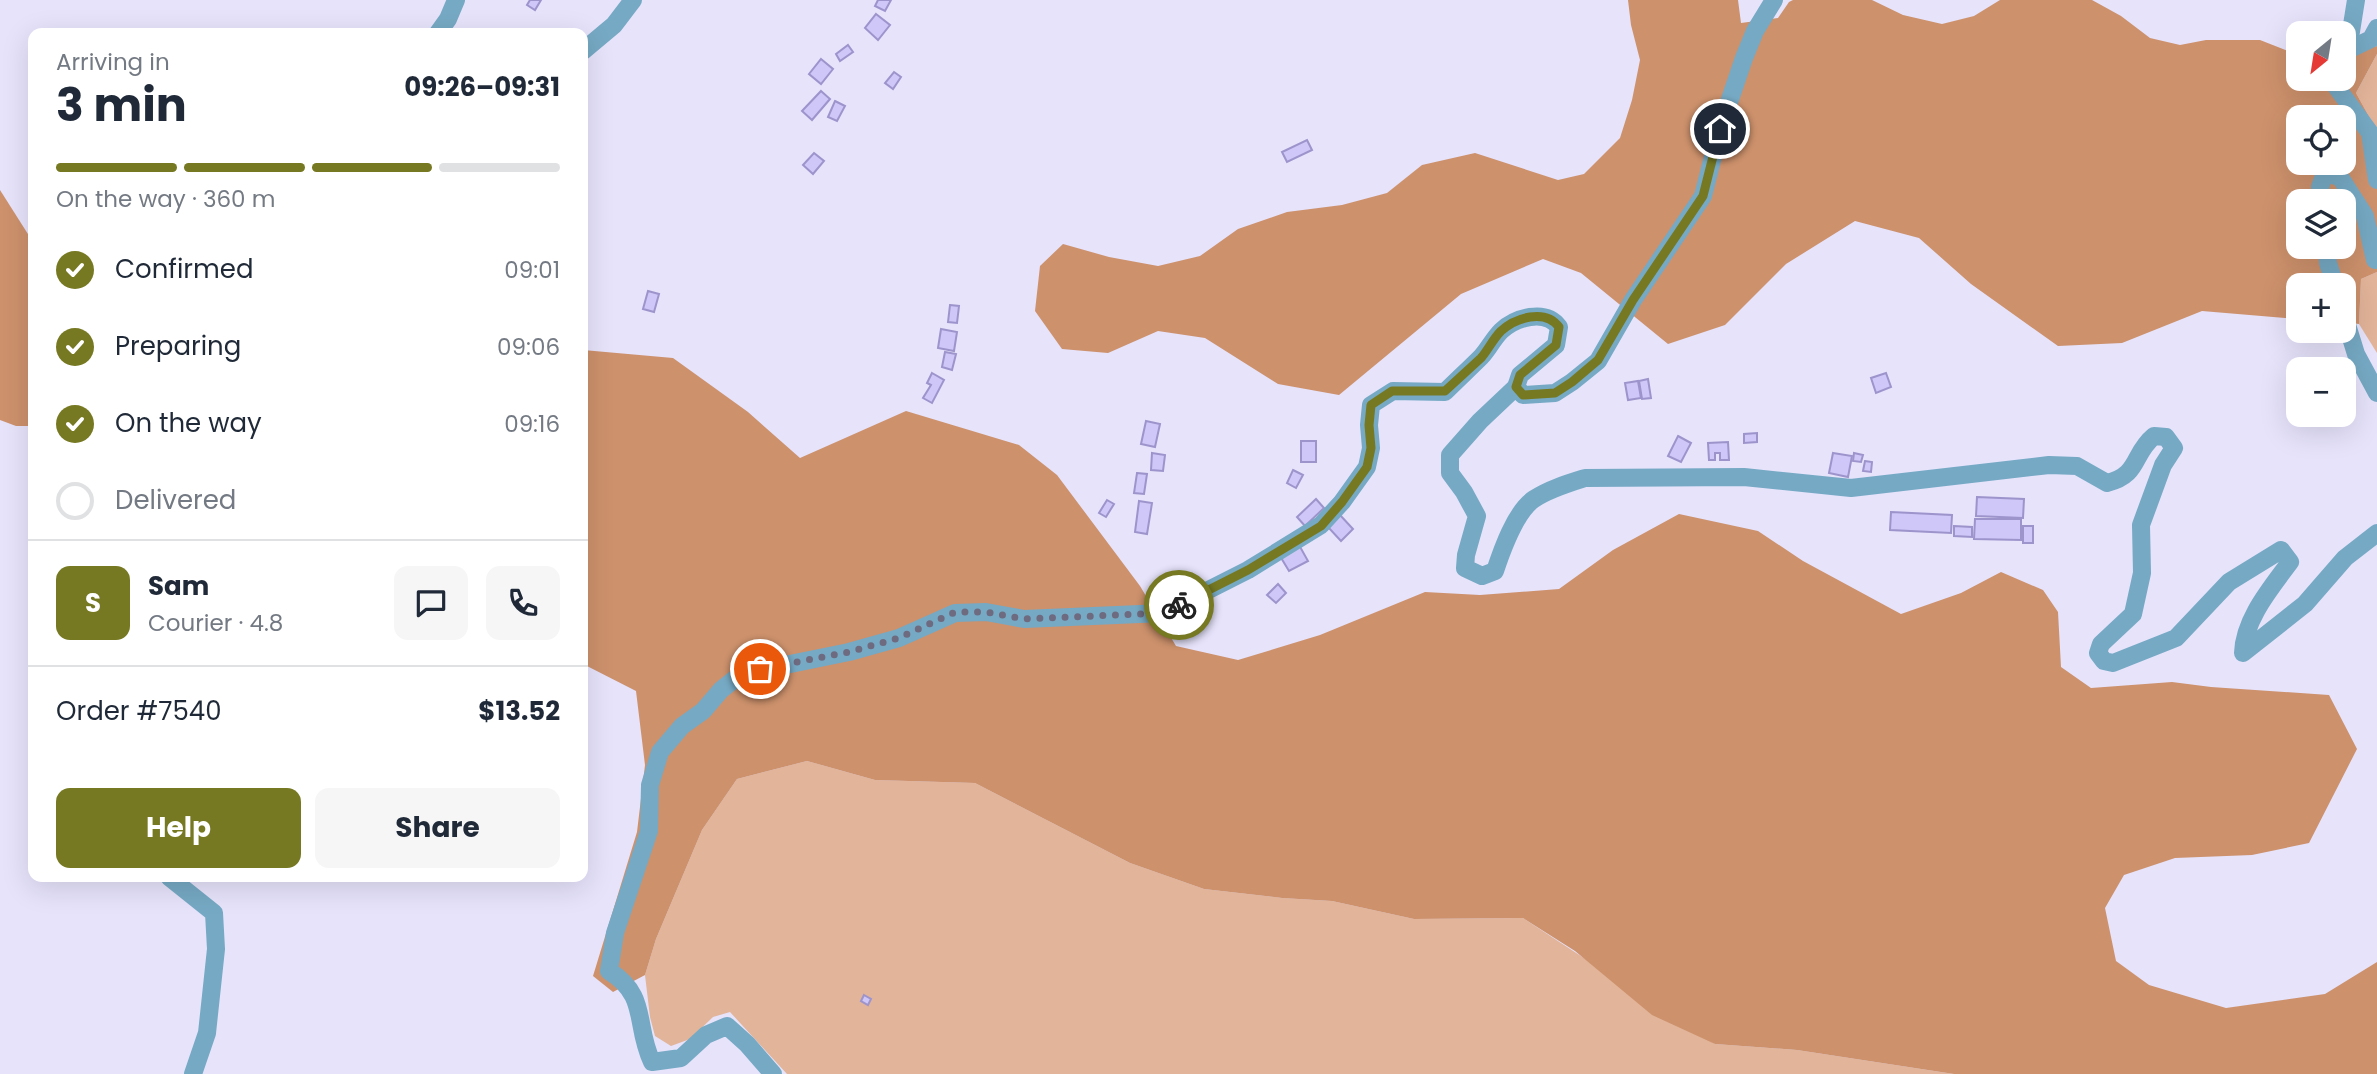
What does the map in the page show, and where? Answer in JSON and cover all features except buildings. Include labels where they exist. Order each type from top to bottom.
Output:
[{"type":"street","points":[[442,28],[456,0]]},
{"type":"street","points":[[588,47],[614,25],[633,0]]},
{"type":"street","points":[[1516,387],[1523,395],[1555,393],[1598,360],[1633,300],[1703,196],[1720,129],[1744,58],[1755,31],[1774,0]]},
{"type":"street","points":[[2352,21],[2356,0]]},
{"type":"street","points":[[2356,49],[2371,39],[2377,28]]},
{"type":"street","points":[[2339,91],[2370,133],[2377,180]]},
{"type":"street","points":[[2320,189],[2325,173],[2340,177],[2348,189]]},
{"type":"street","points":[[2356,202],[2365,216],[2375,260],[2377,259]]},
{"type":"street","points":[[772,1074],[747,1044],[727,1026],[706,1035],[681,1058],[652,1062],[644,1044],[636,996],[625,981],[609,971],[615,933],[649,831],[650,785],[660,752],[682,726],[703,711],[721,690],[741,674],[849,652],[899,638],[955,612],[986,612],[1024,619],[1163,613],[1248,570],[1321,526],[1367,467],[1371,448],[1371,405],[1392,391],[1445,391],[1482,356],[1500,332],[1518,320],[1538,316],[1554,320],[1559,327],[1556,345],[1520,375],[1516,387],[1498,402],[1450,455],[1450,473],[1464,492],[1476,516],[1465,568],[1482,576],[1495,571],[1510,531],[1532,500],[1585,478],[1744,477],[1851,488],[2049,465],[2077,466],[2107,483],[2122,479],[2137,460],[2144,444],[2154,436],[2165,437],[2174,448],[2163,465],[2141,525],[2142,573],[2133,614],[2101,644],[2098,653],[2104,661],[2113,663],[2176,638],[2229,582],[2281,550],[2290,562],[2264,597],[2244,638],[2244,653],[2305,604],[2345,558],[2377,534]]},
{"type":"street","points":[[2353,343],[2377,393]]},
{"type":"street","points":[[175,882],[214,913],[216,949],[207,1033],[193,1074]]},
{"type":"shaded area","points":[[1628,0],[1738,0],[1741,23],[1778,18],[1793,0],[1872,0],[1903,15],[1942,24],[1974,16],[2000,0],[2092,0],[2121,16],[2150,38],[2180,45],[2206,40],[2260,40],[2286,50],[2286,91],[2356,91],[2356,50],[2377,46],[2377,54],[2356,93],[2377,131],[2377,272],[2361,279],[2359,324],[2356,324],[2356,273],[2286,273],[2286,318],[2202,311],[2122,343],[2058,346],[1971,284],[1919,238],[1855,221],[1786,264],[1725,325],[1668,344],[1581,273],[1543,259],[1461,294],[1339,395],[1278,384],[1205,338],[1158,331],[1108,353],[1062,349],[1035,311],[1040,266],[1063,244],[1109,257],[1158,266],[1200,256],[1238,229],[1287,212],[1342,205],[1387,193],[1422,165],[1475,153],[1558,180],[1584,174],[1620,138],[1632,100],[1640,60]]},
{"type":"shaded area","points":[[2377,54],[2377,131],[2356,93]]},
{"type":"shaded area","points":[[0,190],[28,234],[28,426],[16,426],[0,420]]},
{"type":"shaded area","points":[[2377,272],[2377,353],[2359,324],[2361,279]]},
{"type":"shaded area","points":[[588,350],[673,358],[748,412],[800,458],[906,411],[1019,445],[1057,475],[1140,586],[1176,646],[1238,660],[1320,635],[1425,592],[1480,595],[1559,589],[1613,550],[1679,514],[1758,531],[1803,561],[1901,614],[1961,593],[2001,572],[2043,590],[2058,612],[2061,667],[2091,688],[2172,682],[2329,695],[2357,749],[2309,843],[2252,855],[2175,858],[2124,875],[2105,908],[2116,961],[2149,985],[2226,1008],[2325,994],[2377,962],[2377,1074],[1954,1074],[1797,1050],[1715,1044],[1652,1015],[1575,951],[1523,918],[1414,919],[1332,901],[1204,889],[1130,863],[975,783],[875,780],[807,761],[737,779],[702,830],[656,939],[645,975],[613,992],[593,976],[637,832],[645,765],[636,691],[588,667]]},
{"type":"shaded area","points":[[807,761],[875,780],[975,783],[1130,863],[1204,889],[1332,901],[1414,919],[1523,918],[1715,1044],[1797,1050],[1954,1074],[787,1074],[730,1012],[713,1017],[690,1039],[671,1046],[655,1036],[645,975],[656,939],[702,830],[737,779]]},
{"type":"way so far","points":[[760,669],[849,652],[899,638],[955,612],[986,612],[1024,619],[1163,613],[1179,605]]},
{"type":"route","points":[[1179,605],[1248,570],[1321,526],[1367,467],[1371,448],[1371,405],[1392,391],[1445,391],[1482,356],[1500,332],[1518,320],[1538,316],[1554,320],[1559,327],[1556,345],[1520,375],[1516,387],[1523,395],[1555,393],[1598,360],[1633,300],[1703,196],[1720,129]]}]
